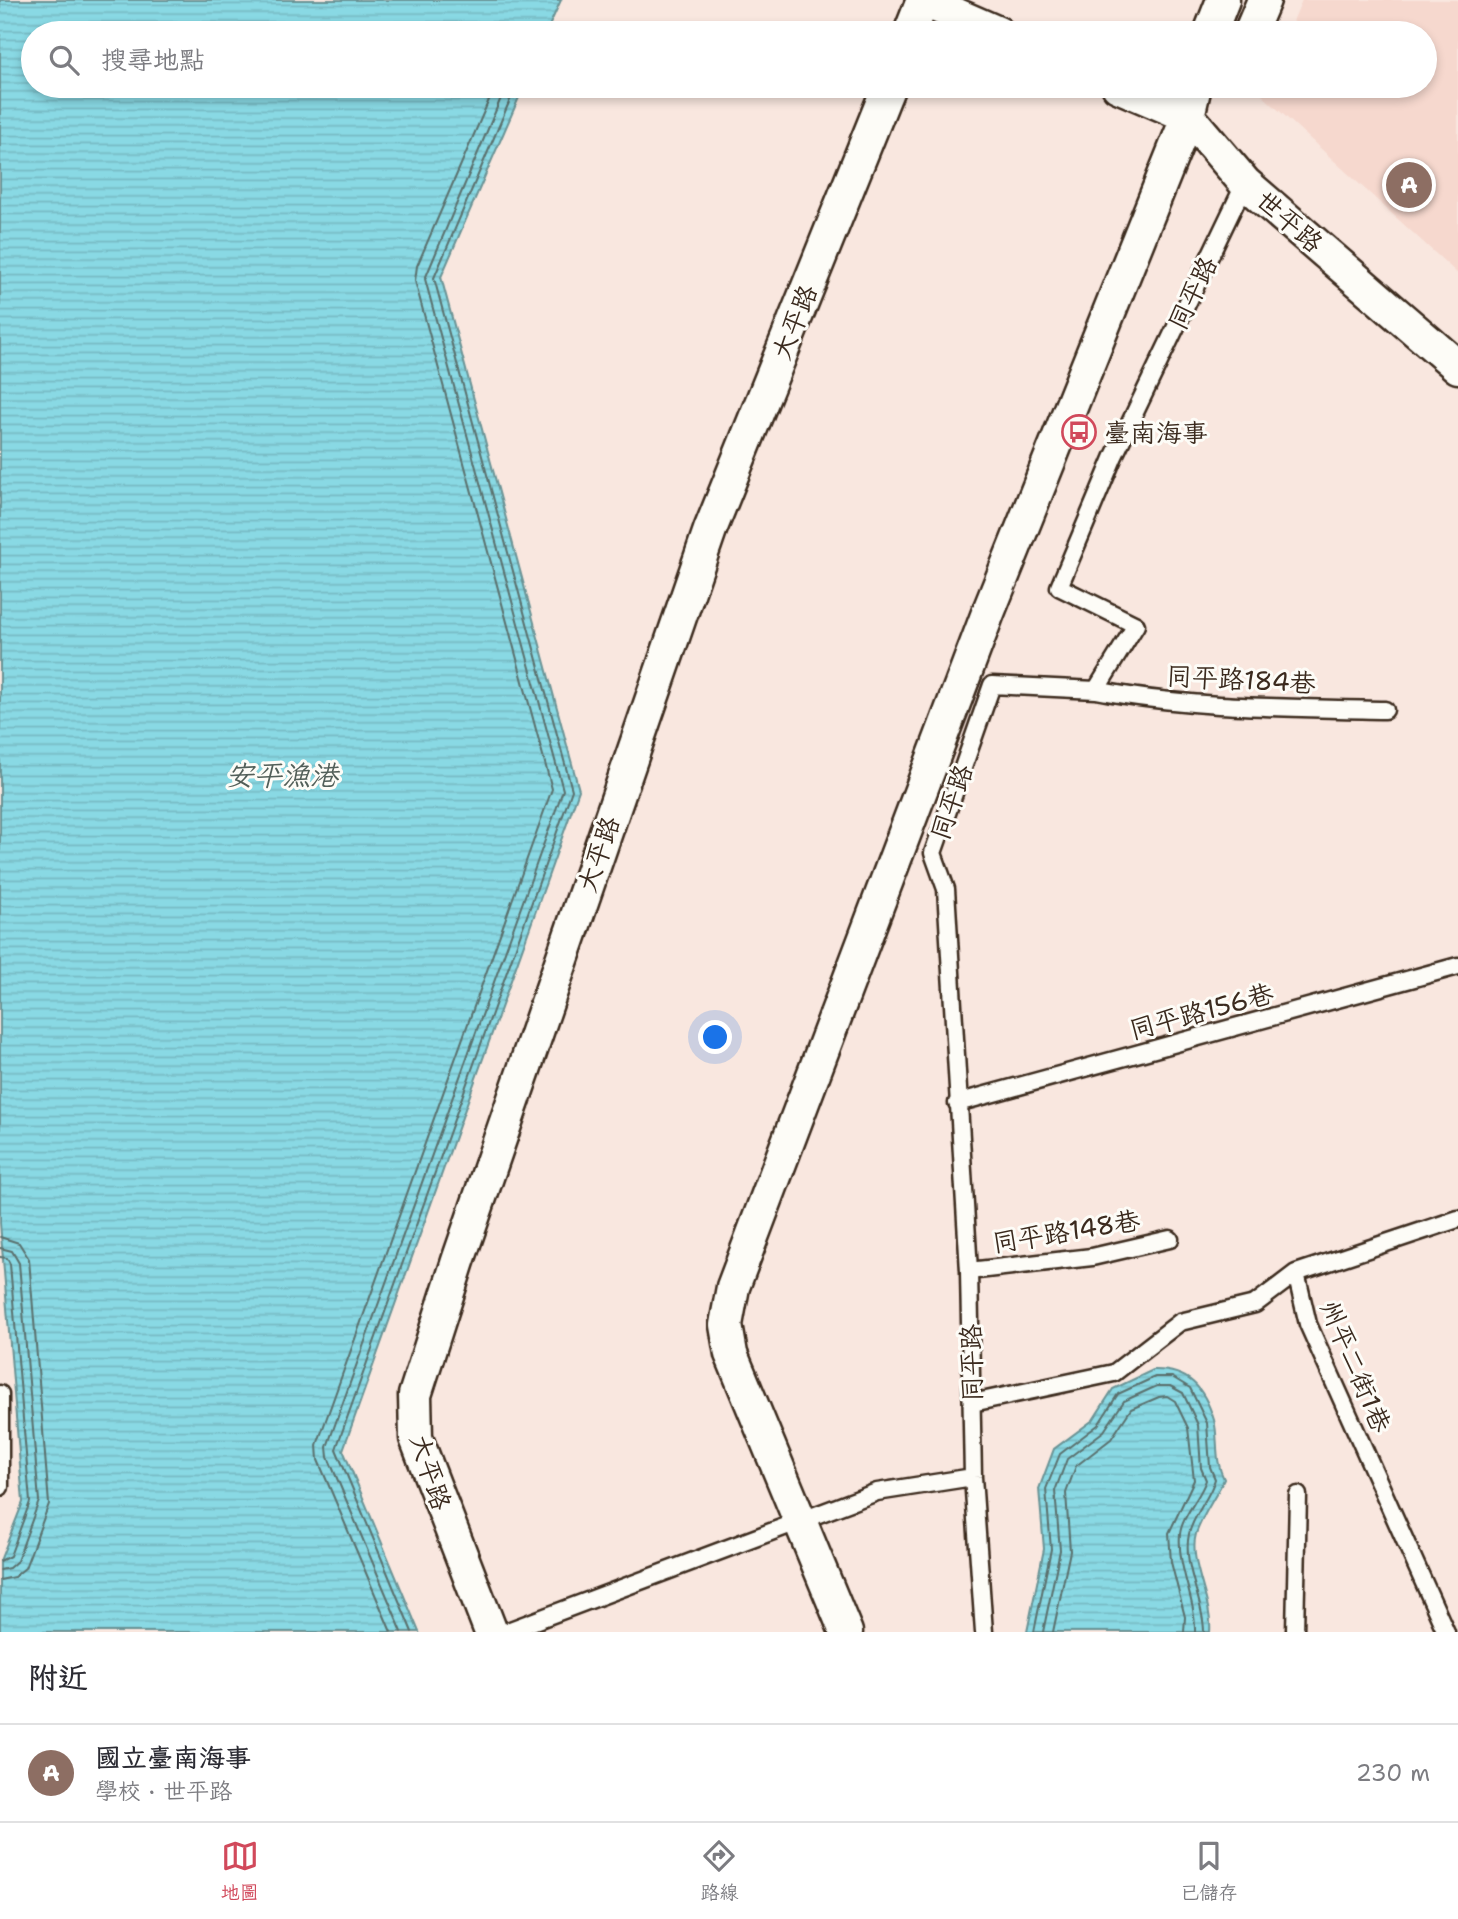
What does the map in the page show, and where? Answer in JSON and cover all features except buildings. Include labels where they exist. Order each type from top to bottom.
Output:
[{"type":"street","points":[[915,21],[923,0],[971,21]]},
{"type":"street","points":[[1215,21],[1223,0]]},
{"type":"street","points":[[1256,21],[1264,0]]},
{"type":"street","name":"大平路","points":[[491,1632],[416,1438],[415,1395],[457,1261],[710,530],[884,98]]},
{"type":"street","name":"世平路","points":[[1146,98],[1188,116],[1245,183],[1458,367]]},
{"type":"street","name":"同平路","points":[[846,1632],[731,1354],[726,1325],[733,1287],[988,613],[1188,116],[1192,98]]},
{"type":"street","name":"同平路","points":[[1188,116],[1204,98]]},
{"type":"lane","name":"同平路","points":[[984,1632],[973,1477],[970,1271],[957,1103],[946,889],[933,853],[992,685],[1096,691],[1136,625],[1059,587],[1114,456],[1245,183]]},
{"type":"lane","name":"同平路184巷","points":[[1096,691],[1131,698],[1205,704],[1385,710]]},
{"type":"lane","name":"同平路156巷","points":[[957,1103],[1458,966]]},
{"type":"lane","name":"州平二街1巷","points":[[1446,1632],[1308,1324],[1296,1273],[1458,1219]]},
{"type":"lane","name":"同平路148巷","points":[[970,1271],[1091,1257],[1170,1239]]},
{"type":"lane","points":[[972,1403],[1114,1373],[1180,1322],[1255,1304],[1296,1273]]},
{"type":"lane","points":[[0,1394],[0,1487]]},
{"type":"lane","points":[[505,1632],[877,1492],[973,1477]]},
{"type":"lane","points":[[1295,1632],[1298,1495]]},
{"type":"shaded area","points":[[1302,0],[1458,0],[1458,274],[1265,98],[1437,98],[1437,21],[1293,21]]},
{"type":"water","name":"安平漁港","points":[[0,0],[561,0],[551,21],[21,21],[21,98],[519,98],[441,277],[579,790],[343,1450],[419,1632],[0,1632],[0,1561],[23,1502],[0,1223]]},
{"type":"water","points":[[1153,1370],[1176,1373],[1193,1382],[1205,1398],[1214,1420],[1219,1465],[1224,1479],[1199,1527],[1194,1545],[1208,1607],[1210,1632],[1027,1632],[1044,1549],[1039,1489],[1054,1449],[1093,1420],[1113,1389]]},
{"type":"place","name":"國立臺南海事","points":[[1409,185]]},
{"type":"place","name":"臺南海事","points":[[1079,432]]}]
